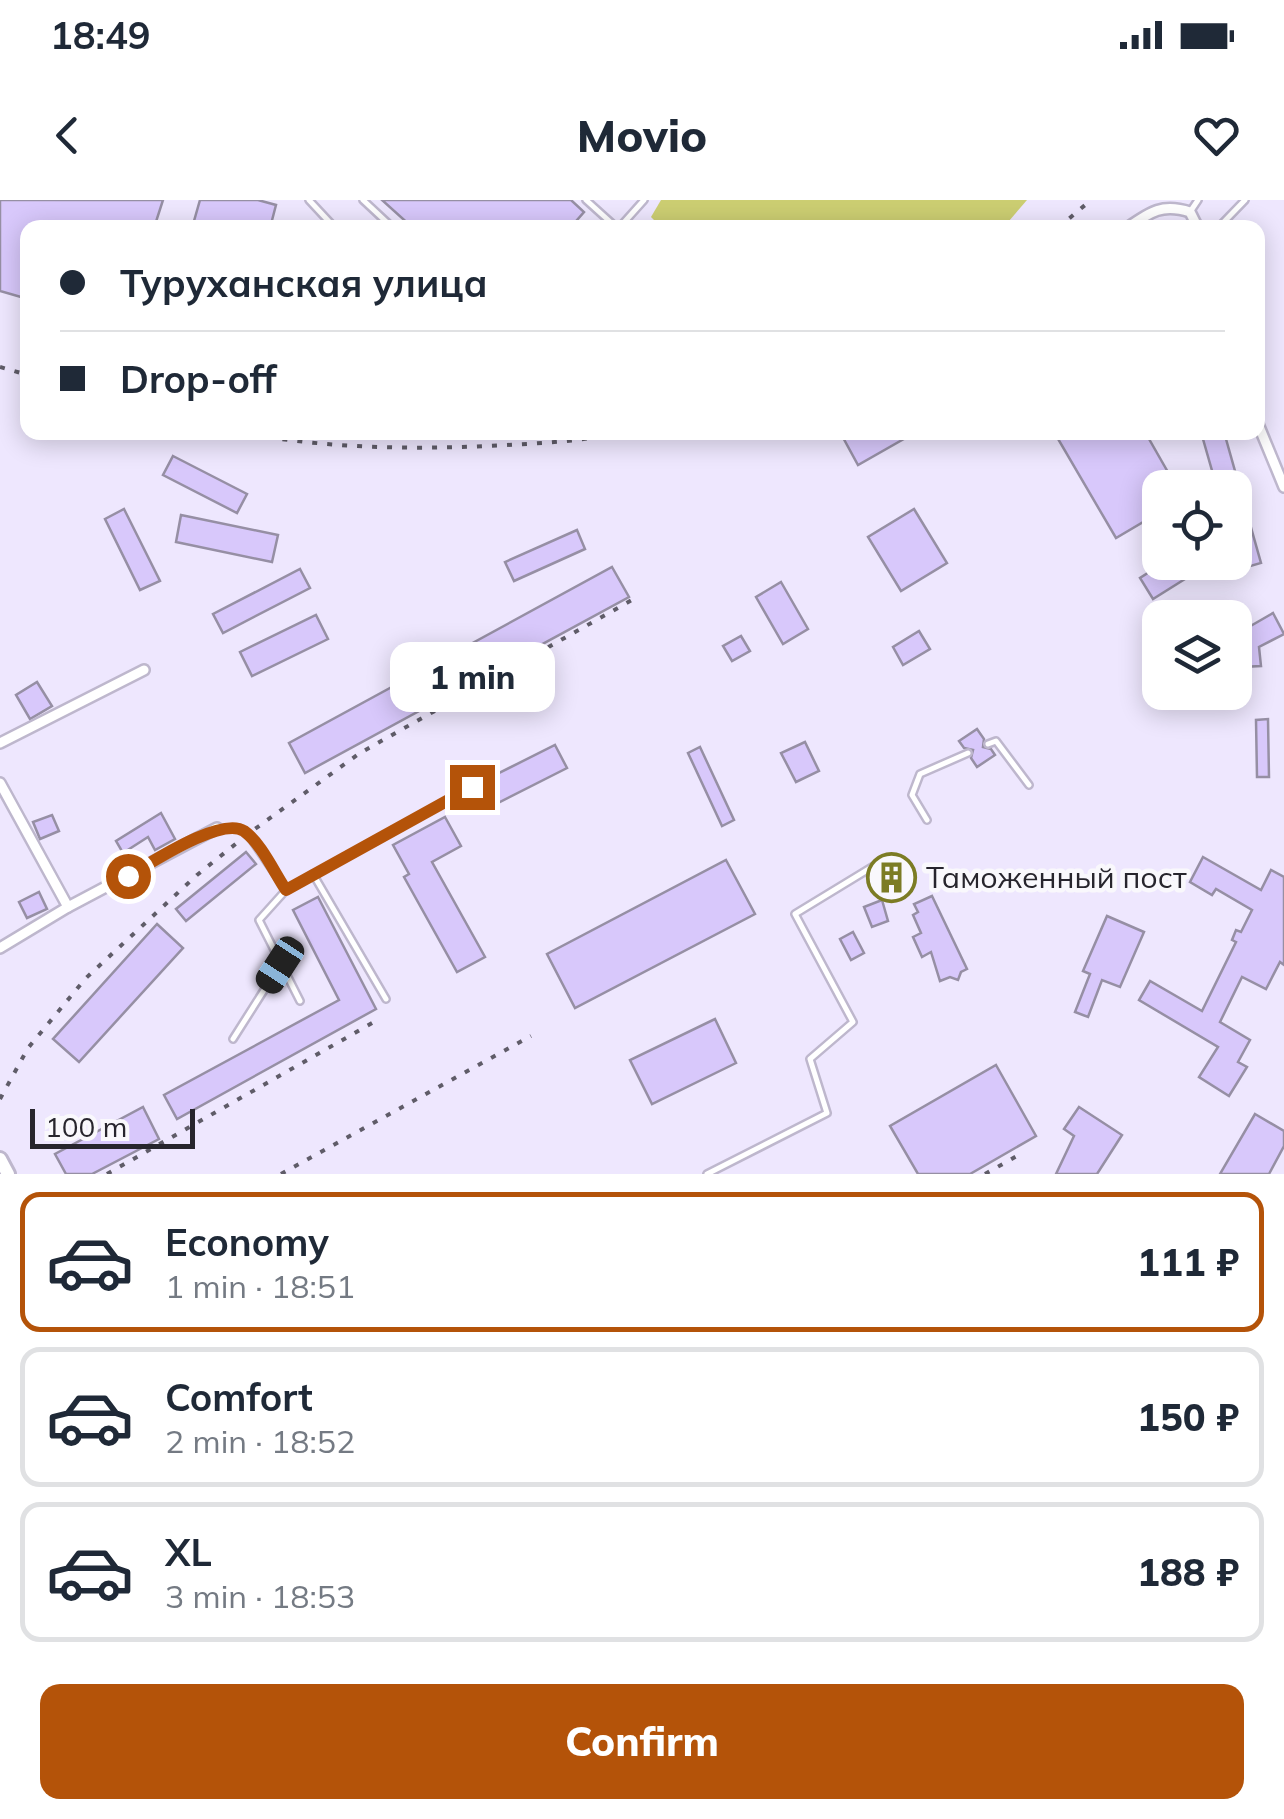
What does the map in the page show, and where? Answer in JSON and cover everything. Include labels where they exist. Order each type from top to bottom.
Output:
[{"type":"street","points":[[1139,220],[1172,206],[1190,212],[1194,220]]},
{"type":"street","points":[[1265,440],[1284,487]]},
{"type":"street","points":[[0,743],[144,670]]},
{"type":"street","points":[[0,783],[68,908]]},
{"type":"street","points":[[0,948],[218,828]]},
{"type":"street","points":[[0,1159],[8,1174]]},
{"type":"lane","points":[[309,200],[328,220]]},
{"type":"lane","points":[[362,200],[384,220]]},
{"type":"lane","points":[[586,200],[609,220]]},
{"type":"lane","points":[[625,220],[644,200]]},
{"type":"lane","points":[[1190,212],[1198,200]]},
{"type":"lane","points":[[1226,220],[1245,200]]},
{"type":"lane","points":[[988,744],[996,741],[1029,786]]},
{"type":"lane","points":[[928,820],[912,795],[920,774],[968,753]]},
{"type":"lane","points":[[300,1001],[259,920],[286,890],[472,787]]},
{"type":"lane","points":[[218,828],[238,828],[248,834],[286,890]]},
{"type":"lane","points":[[708,1174],[827,1113],[810,1058],[853,1022],[795,914],[882,861]]},
{"type":"lane","points":[[313,874],[386,1000]]},
{"type":"lane","points":[[233,1039],[280,965]]},
{"type":"shaded area","points":[[661,200],[1027,200],[1010,220],[651,217]]},
{"type":"building","points":[[0,200],[163,200],[157,220],[20,220],[20,297],[0,291]]},
{"type":"building","points":[[200,200],[258,200],[276,205],[272,220],[194,220]]},
{"type":"building","points":[[382,200],[571,200],[584,212],[577,220],[404,220]]},
{"type":"building","points":[[844,440],[902,440],[858,465]]},
{"type":"building","points":[[1059,440],[1150,440],[1167,470],[1142,470],[1142,523],[1116,538]]},
{"type":"building","points":[[1203,440],[1226,440],[1235,470],[1212,470]]},
{"type":"building","points":[[173,456],[247,494],[237,513],[163,475]]},
{"type":"building","points":[[124,509],[160,581],[140,590],[105,519]]},
{"type":"building","points":[[914,509],[947,563],[901,591],[868,537]]},
{"type":"building","points":[[181,515],[278,535],[272,562],[176,542]]},
{"type":"building","points":[[577,530],[585,549],[514,581],[505,562]]},
{"type":"building","points":[[1252,531],[1261,563],[1252,566]]},
{"type":"building","points":[[612,567],[629,597],[305,773],[289,743]]},
{"type":"building","points":[[300,569],[310,588],[223,633],[213,614]]},
{"type":"building","points":[[1142,580],[1183,580],[1153,599]]},
{"type":"building","points":[[781,582],[808,629],[783,644],[756,597]]},
{"type":"building","points":[[1273,613],[1284,634],[1259,647],[1261,666],[1252,666],[1252,625]]},
{"type":"building","points":[[316,615],[328,639],[252,676],[240,652]]},
{"type":"building","points":[[919,631],[930,649],[903,665],[893,647]]},
{"type":"building","points":[[741,636],[750,651],[732,661],[723,646]]},
{"type":"building","points":[[37,682],[52,706],[30,719],[16,695]]},
{"type":"building","points":[[1268,719],[1269,777],[1257,777],[1256,720]]},
{"type":"building","points":[[977,729],[984,739],[983,747],[995,755],[977,767],[971,758],[973,750],[964,748],[959,741]]},
{"type":"building","points":[[805,742],[819,771],[796,782],[781,753]]},
{"type":"building","points":[[555,745],[567,768],[484,810],[475,793],[477,784]]},
{"type":"building","points":[[700,747],[734,820],[722,826],[688,753]]},
{"type":"building","points":[[161,813],[175,839],[155,850],[148,837],[123,853],[116,841]]},
{"type":"building","points":[[52,815],[59,831],[40,839],[33,822]]},
{"type":"building","points":[[445,817],[461,846],[432,862],[485,957],[457,972],[404,877],[409,874],[393,845]]},
{"type":"building","points":[[246,852],[256,864],[186,921],[176,909]]},
{"type":"building","points":[[1203,857],[1261,890],[1271,870],[1284,877],[1284,965],[1280,962],[1266,989],[1242,977],[1220,1022],[1250,1040],[1238,1062],[1247,1067],[1229,1096],[1199,1077],[1218,1047],[1139,1000],[1150,981],[1202,1011],[1236,942],[1232,940],[1236,930],[1241,932],[1252,910],[1216,889],[1212,895],[1190,882]]},
{"type":"building","points":[[726,860],[755,914],[575,1008],[547,954]]},
{"type":"building","name":"Таможенный пост","points":[[900,863],[907,877],[880,890],[876,876]]},
{"type":"building","points":[[39,892],[47,909],[27,918],[19,902]]},
{"type":"building","points":[[932,896],[967,969],[958,980],[950,977],[940,981],[931,952],[922,957],[913,937],[921,933],[913,915],[918,912],[914,904]]},
{"type":"building","points":[[318,897],[376,1009],[177,1119],[164,1095],[339,1000],[293,910]]},
{"type":"building","points":[[882,900],[888,921],[872,927],[864,907]]},
{"type":"building","points":[[1107,916],[1144,932],[1120,987],[1102,980],[1088,1017],[1075,1012],[1090,974],[1083,971]]},
{"type":"building","points":[[157,924],[183,948],[79,1062],[53,1039]]},
{"type":"building","points":[[853,932],[864,953],[851,960],[840,939]]},
{"type":"building","points":[[715,1019],[736,1063],[652,1104],[630,1060]]},
{"type":"building","points":[[996,1065],[1036,1136],[970,1174],[918,1174],[890,1126]]},
{"type":"building","points":[[143,1107],[159,1139],[92,1174],[66,1174],[55,1154]]},
{"type":"building","points":[[1079,1107],[1122,1135],[1097,1174],[1056,1174],[1074,1136],[1064,1129]]},
{"type":"building","points":[[1255,1114],[1284,1131],[1284,1146],[1269,1174],[1220,1174]]},
{"type":"railway","points":[[1067,220],[1091,200]]},
{"type":"railway","points":[[0,367],[20,373]]},
{"type":"railway","points":[[292,440],[406,448],[572,440]]},
{"type":"railway","points":[[0,1099],[28,1048],[86,978],[197,875],[248,834],[360,753],[632,600]]},
{"type":"railway","points":[[107,1174],[374,1022]]},
{"type":"railway","points":[[281,1174],[531,1036]]},
{"type":"railway","points":[[985,1174],[1024,1152]]},
{"type":"place","name":"Таможенный пост","points":[[891,877]]},
{"type":"route","points":[[128,876],[218,828],[238,828],[248,834],[286,890],[472,787]]}]
